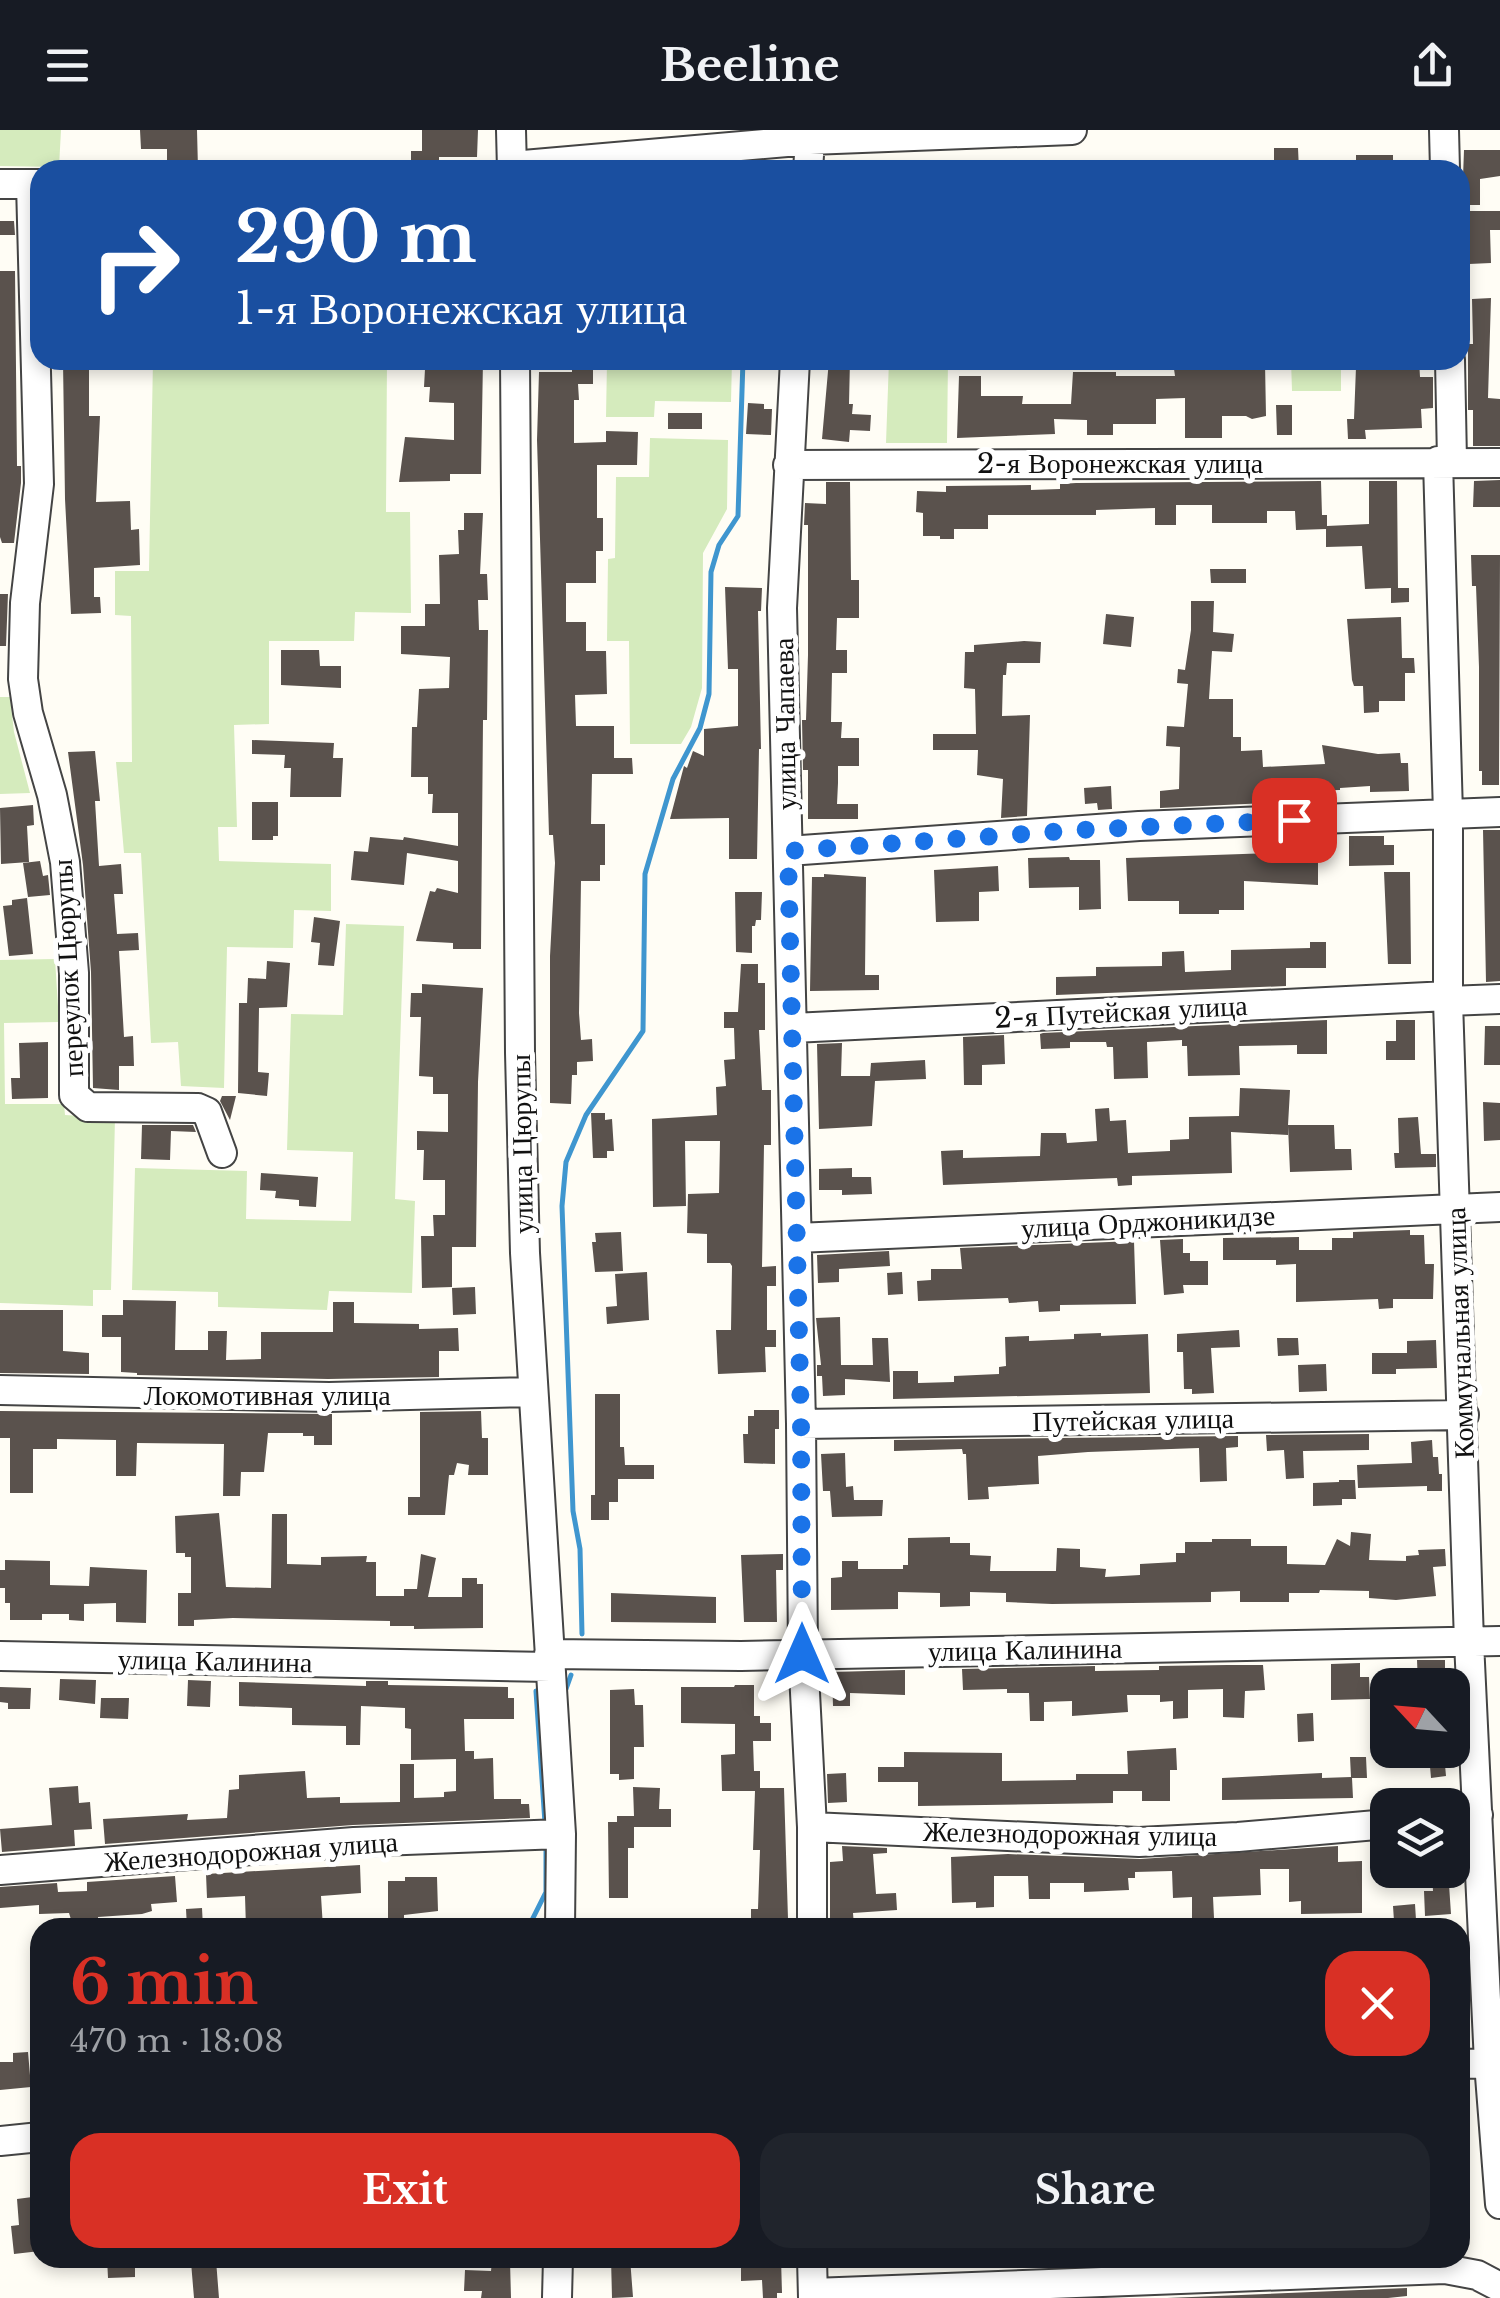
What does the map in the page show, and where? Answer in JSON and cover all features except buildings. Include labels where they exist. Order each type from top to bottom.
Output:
[{"type":"street","points":[[511,130],[512,160]]},
{"type":"street","points":[[586,160],[800,137],[1072,130]]},
{"type":"street","points":[[1444,130],[1445,160]]},
{"type":"street","points":[[0,184],[30,184]]},
{"type":"street","name":"переулок Цюрупы","points":[[38,370],[39,484],[25,603],[23,679],[28,714],[66,862],[74,973],[74,1095],[88,1107],[198,1108],[207,1112],[222,1153]]},
{"type":"street","name":"улица Цюрупы","points":[[514,370],[525,1253],[561,1834],[560,1918]]},
{"type":"street","name":"улица Чапаева","points":[[794,370],[782,608],[801,1424],[802,1654],[812,1827],[812,1918]]},
{"type":"street","name":"Коммунальная улица","points":[[1450,370],[1445,461],[1448,999],[1464,1415],[1469,1642],[1466,1788]]},
{"type":"street","name":"2-я Воронежская улица","points":[[788,465],[1500,463]]},
{"type":"street","points":[[788,851],[1094,828],[1500,812]]},
{"type":"street","name":"2-я Путейская улица","points":[[793,1028],[1500,999]]},
{"type":"street","name":"улица Орджоникидзе","points":[[797,1238],[1500,1208]]},
{"type":"street","name":"Локомотивная улица","points":[[0,1390],[329,1398],[533,1392]]},
{"type":"street","name":"Путейская улица","points":[[801,1424],[1464,1415]]},
{"type":"street","name":"улица Калинина","points":[[0,1656],[550,1661],[1500,1641]]},
{"type":"street","name":"Железнодорожная улица","points":[[812,1827],[1139,1842],[1370,1826]]},
{"type":"street","name":"Коммунальная улица","points":[[1470,1830],[1491,1889],[1500,2204]]},
{"type":"street","name":"Железнодорожная улица","points":[[0,1870],[354,1842],[561,1834]]},
{"type":"street","points":[[1470,2064],[1495,2063]]},
{"type":"street","points":[[0,2142],[30,2139]]},
{"type":"street","points":[[557,2298],[558,2268]]},
{"type":"street","points":[[812,2268],[812,2295],[1445,2269],[1477,2275],[1500,2286]]},
{"type":"green space","points":[[0,130],[61,130],[59,160],[30,160],[30,167],[0,166]]},
{"type":"green space","points":[[153,370],[387,370],[386,512],[410,512],[411,613],[355,612],[354,641],[269,641],[269,724],[234,725],[237,827],[218,827],[219,861],[331,864],[331,911],[294,910],[293,948],[227,947],[224,1088],[181,1086],[178,1042],[151,1043],[141,853],[124,853],[116,762],[132,762],[131,616],[115,615],[115,571],[149,571]]},
{"type":"green space","points":[[607,370],[732,370],[731,402],[655,401],[654,417],[606,417]]},
{"type":"green space","points":[[889,370],[948,370],[947,443],[886,443]]},
{"type":"green space","points":[[1291,370],[1341,370],[1341,391],[1292,391]]},
{"type":"green space","points":[[650,438],[728,440],[727,509],[703,553],[702,688],[691,727],[681,744],[630,744],[629,641],[607,641],[608,559],[615,558],[616,477],[649,477]]},
{"type":"green space","points":[[0,697],[10,697],[14,732],[30,793],[0,794]]},
{"type":"green space","points":[[346,924],[404,926],[395,1199],[415,1201],[412,1293],[329,1291],[327,1310],[218,1307],[218,1292],[132,1290],[135,1168],[247,1171],[246,1219],[351,1221],[353,1152],[287,1150],[291,1014],[343,1015]]},
{"type":"green space","points":[[55,959],[59,1022],[4,1023],[5,1104],[64,1104],[65,1115],[115,1118],[111,1290],[93,1290],[93,1306],[0,1303],[0,960]]},
{"type":"waterway","points":[[582,1634],[580,1549],[573,1511],[562,1206],[566,1162],[586,1115],[643,1031],[645,874],[673,779],[700,728],[709,694],[711,572],[719,545],[738,516],[743,370]]},
{"type":"waterway","points":[[566,1689],[571,1675]]},
{"type":"waterway","points":[[536,1691],[545,1823]]},
{"type":"waterway","points":[[533,1918],[546,1892],[546,1848]]},
{"type":"route","points":[[802,1654],[801,1424],[788,851],[1140,826],[1294,820]]}]
